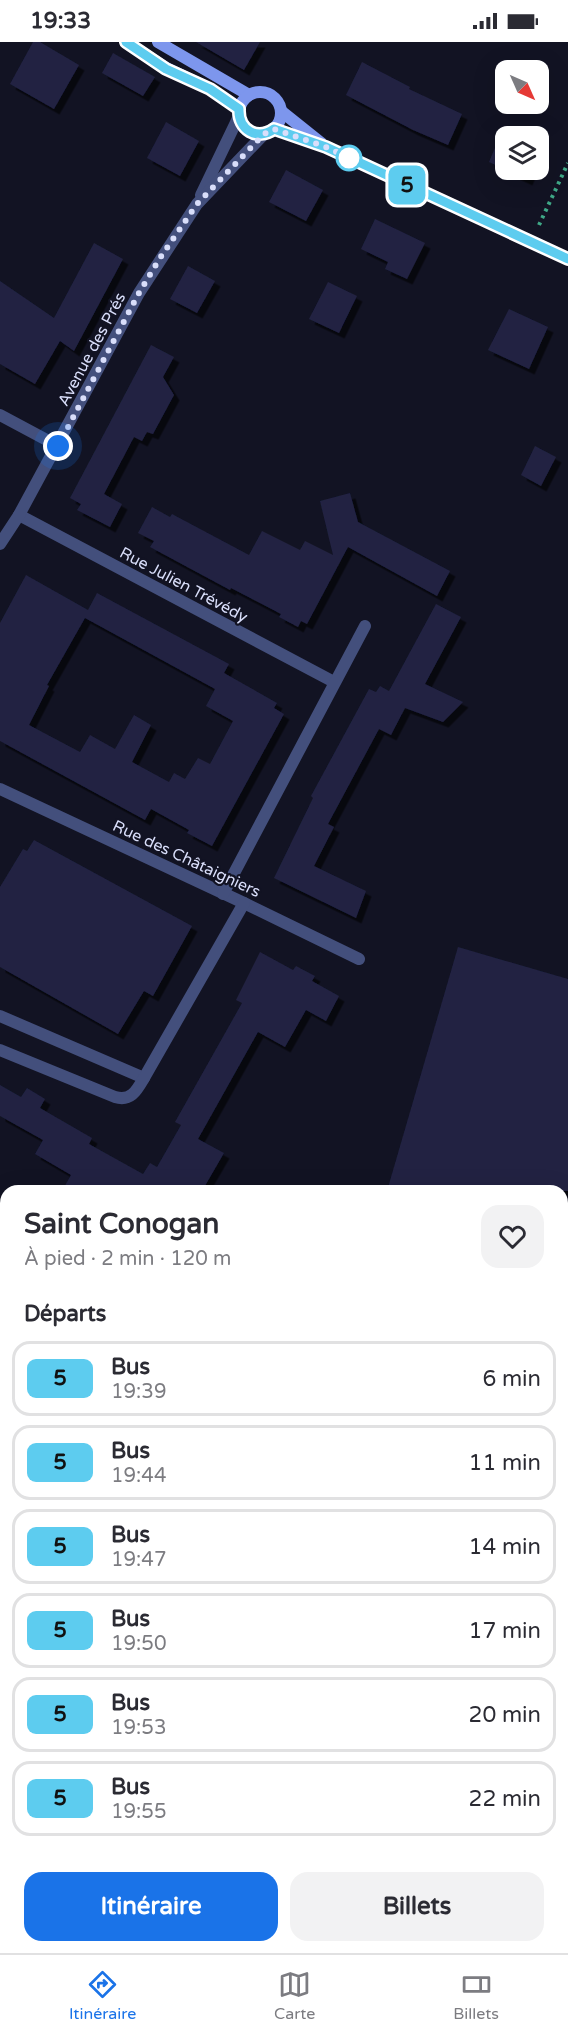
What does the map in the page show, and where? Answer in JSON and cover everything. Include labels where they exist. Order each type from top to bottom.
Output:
[{"type":"main road","points":[[126,42],[166,69],[210,89],[239,112],[245,128],[250,132],[269,131],[326,147],[568,259]]},
{"type":"main road","points":[[158,42],[249,95]]},
{"type":"main road","points":[[239,112],[244,98],[249,95],[260,92],[271,95],[279,104],[281,111],[278,123],[269,131]]},
{"type":"main road","points":[[281,111],[326,147]]},
{"type":"street","name":"Avenue des Prés","points":[[0,544],[58,446],[139,293],[197,204],[239,112]]},
{"type":"street","name":"Avenue des Prés","points":[[197,204],[269,131]]},
{"type":"street","points":[[0,415],[58,446]]},
{"type":"street","name":"Rue Julien Trévédy","points":[[19,515],[334,682]]},
{"type":"street","points":[[223,894],[365,626]]},
{"type":"street","name":"Rue des Châtaigniers","points":[[0,789],[359,959]]},
{"type":"street","points":[[0,1050],[123,1099],[136,1092],[244,903]]},
{"type":"street","points":[[0,1016],[144,1078]]},
{"type":"path","points":[[541,222],[568,163]]},
{"type":"building","points":[[33,42],[40,42],[79,65],[54,109],[10,84]]},
{"type":"building","points":[[196,42],[260,42],[244,70]]},
{"type":"building","points":[[113,53],[155,77],[143,96],[102,73]]},
{"type":"building","points":[[362,62],[410,87],[409,89],[462,114],[448,145],[413,130],[346,95]]},
{"type":"building","points":[[166,122],[199,141],[180,176],[147,158]]},
{"type":"building","points":[[495,148],[495,165],[489,162]]},
{"type":"building","points":[[286,170],[323,190],[306,221],[269,202]]},
{"type":"building","points":[[375,219],[425,243],[407,279],[385,269],[388,262],[361,249]]},
{"type":"building","points":[[94,243],[123,259],[74,351],[60,341],[35,384],[0,364],[0,281],[54,318]]},
{"type":"building","points":[[188,266],[215,281],[197,313],[170,299]]},
{"type":"building","points":[[328,282],[357,296],[339,333],[309,319]]},
{"type":"building","points":[[509,309],[548,327],[529,369],[488,350]]},
{"type":"building","points":[[151,345],[174,357],[163,377],[174,395],[153,434],[147,432],[142,441],[134,437],[104,494],[122,504],[110,527],[77,510],[81,504],[70,498]]},
{"type":"building","points":[[535,446],[556,457],[541,486],[521,475]]},
{"type":"building","points":[[350,493],[358,522],[450,571],[437,596],[348,547],[307,624],[301,621],[298,627],[279,617],[281,614],[231,588],[230,590],[150,547],[154,541],[138,533],[152,507],[170,517],[172,514],[249,555],[262,531],[300,550],[305,541],[333,555],[320,501]]},
{"type":"building","points":[[26,575],[88,610],[97,593],[229,664],[224,673],[277,703],[274,708],[284,714],[212,846],[187,833],[189,830],[151,809],[145,820],[0,741],[0,623]],"holes":[[[85,618],[215,689],[206,706],[233,721],[210,764],[198,758],[185,779],[174,773],[169,782],[132,762],[151,725],[134,715],[115,749],[90,735],[80,752],[29,725],[49,686],[47,685]]]},
{"type":"building","points":[[436,604],[461,617],[425,684],[463,702],[443,722],[405,708],[391,735],[379,729],[328,824],[334,827],[314,866],[366,891],[356,918],[274,878],[313,798],[311,796],[369,689],[376,692],[380,686],[389,691]]},
{"type":"building","points":[[34,840],[192,926],[153,996],[144,991],[118,1034],[0,967],[0,887],[23,849],[27,851]]},
{"type":"building","points":[[458,947],[568,979],[568,1185],[389,1185]]},
{"type":"building","points":[[260,952],[293,970],[296,966],[315,976],[312,981],[339,996],[326,1021],[306,1010],[285,1047],[258,1032],[198,1139],[224,1153],[205,1185],[65,1185],[71,1175],[35,1154],[43,1140],[0,1116],[0,1085],[21,1097],[27,1088],[45,1099],[40,1108],[92,1138],[89,1144],[143,1174],[150,1163],[157,1167],[181,1125],[175,1122],[242,1003],[236,1000]]},
{"type":"bus line","name":"5","points":[[126,42],[166,69],[210,89],[239,109],[238,116],[241,123],[250,132],[264,134],[274,129],[326,147],[568,259]]},
{"type":"route","points":[[58,446],[160,258],[197,204],[264,134],[274,129],[326,147],[349,158]]}]
